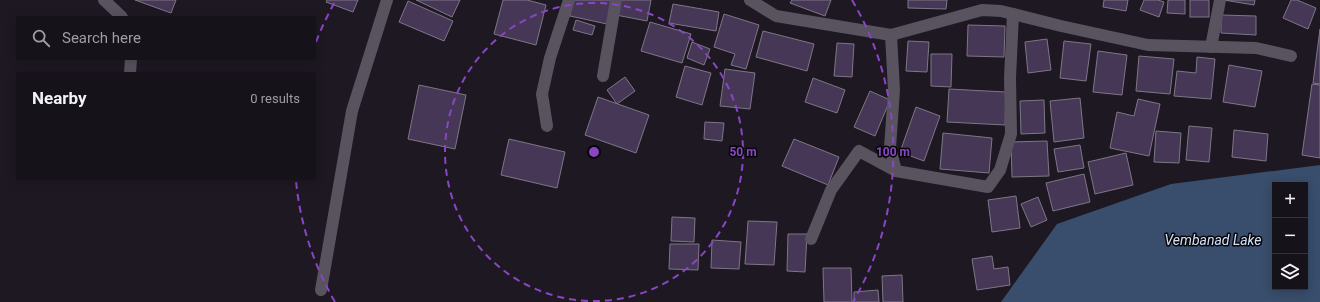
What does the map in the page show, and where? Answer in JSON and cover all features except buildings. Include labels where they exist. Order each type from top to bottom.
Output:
[{"type":"street","points":[[104,0],[121,16]]},
{"type":"street","points":[[321,290],[352,111],[387,0]]},
{"type":"street","points":[[546,126],[542,94],[550,58],[569,0]]},
{"type":"street","points":[[603,76],[616,0]]},
{"type":"street","points":[[750,0],[776,16],[891,35],[982,10],[1001,11],[1148,45],[1256,48],[1291,56]]},
{"type":"street","points":[[1211,47],[1220,0]]},
{"type":"street","points":[[811,239],[831,190],[859,151],[896,171],[988,188],[1000,170],[1010,134],[1010,78],[1013,14]]},
{"type":"street","points":[[891,35],[894,90],[890,148],[896,171]]},
{"type":"street","points":[[130,72],[131,60]]},
{"type":"water","name":"Vembanad Lake","points":[[1320,165],[1320,302],[1001,302],[1057,224],[1171,184]]}]
